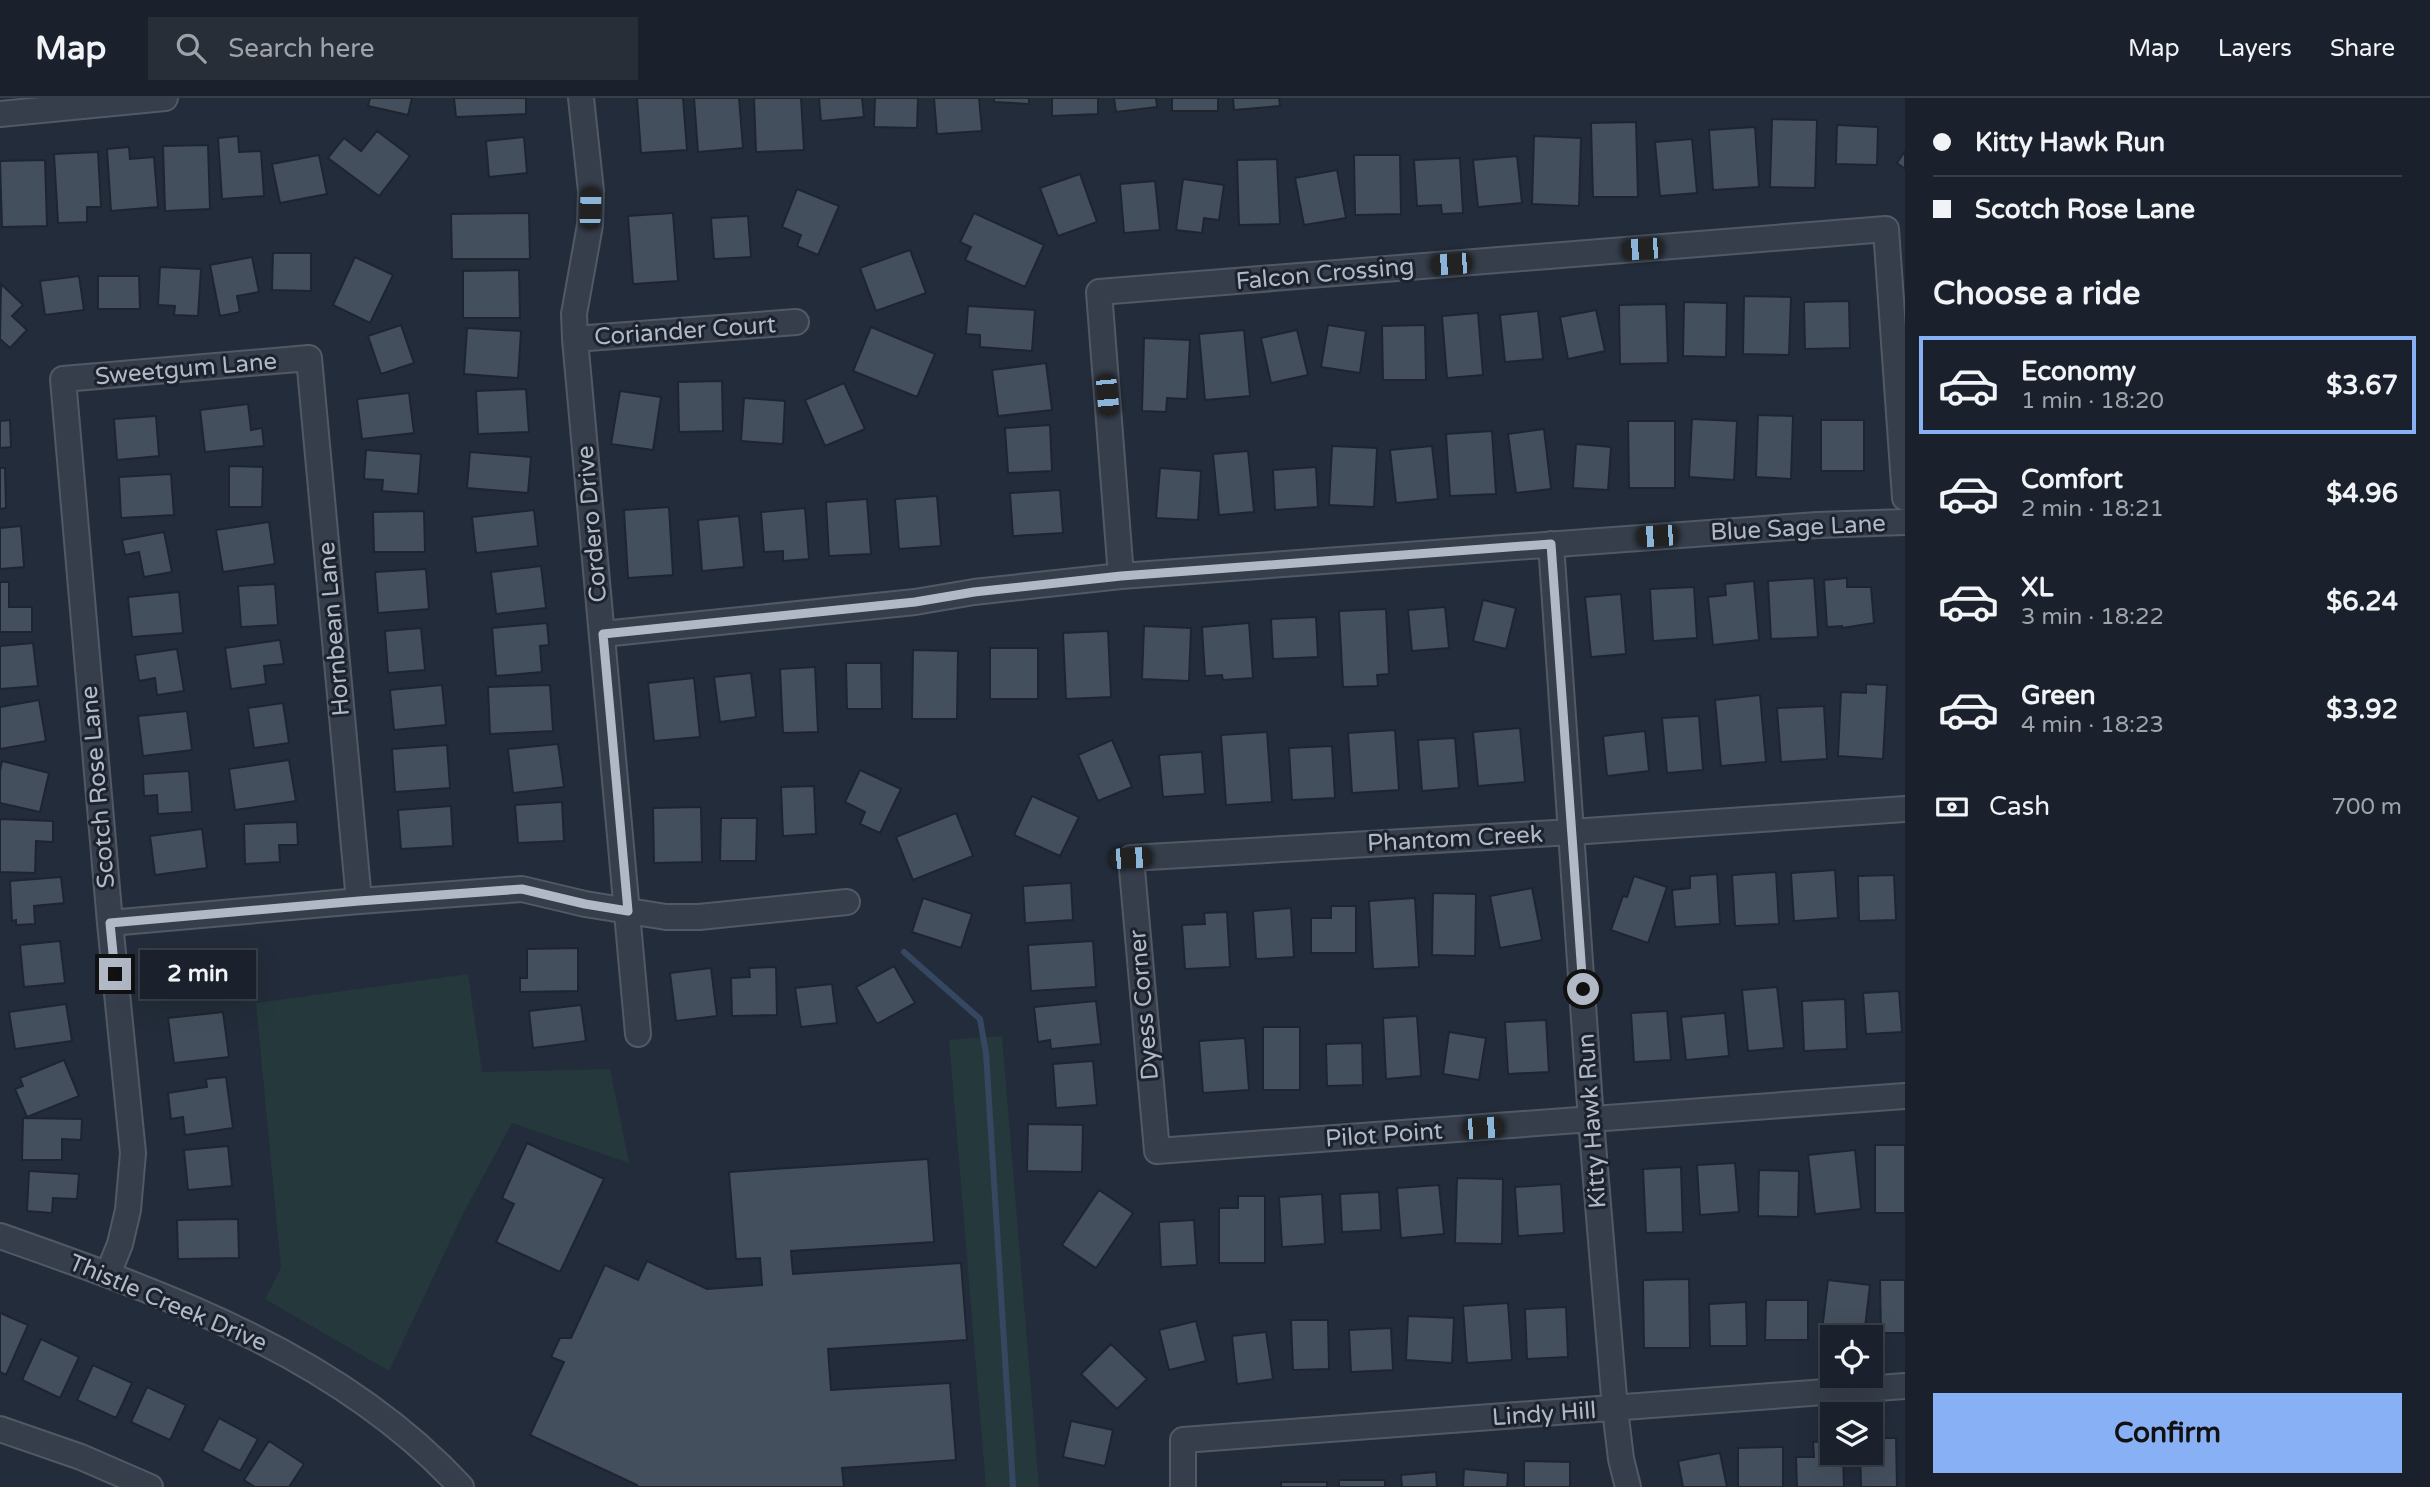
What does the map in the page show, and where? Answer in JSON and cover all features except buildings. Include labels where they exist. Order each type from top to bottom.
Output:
[{"type":"street","points":[[0,114],[165,98]]},
{"type":"street","name":"Cordero Drive","points":[[581,98],[591,191],[590,225],[574,314],[575,339],[638,1034]]},
{"type":"street","name":"Falcon Crossing","points":[[1121,576],[1099,292],[1886,229],[1905,498]]},
{"type":"street","name":"Coriander Court","points":[[575,339],[796,322]]},
{"type":"street","name":"Sweetgum Lane","points":[[63,379],[309,358]]},
{"type":"street","name":"Hornbean Lane","points":[[309,358],[359,901]]},
{"type":"street","name":"Scotch Rose Lane","points":[[63,379],[110,923],[133,1153],[128,1210],[120,1244],[108,1274]]},
{"type":"street","name":"Blue Sage Lane","points":[[603,634],[915,602],[974,592],[1121,576],[1817,524],[1905,522]]},
{"type":"street","name":"Kitty Hawk Run","points":[[1551,544],[1591,1120],[1615,1409],[1621,1459],[1628,1487]]},
{"type":"street","name":"Phantom Creek","points":[[1131,858],[1905,809]]},
{"type":"street","name":"Dyess Corner","points":[[1131,858],[1157,1151]]},
{"type":"street","points":[[110,923],[522,889],[585,904],[666,917],[699,917],[847,902]]},
{"type":"street","name":"Pilot Point","points":[[1157,1151],[1905,1096]]},
{"type":"street","name":"Thistle Creek Drive","points":[[0,1236],[108,1274],[209,1315],[264,1341],[407,1434],[461,1487]]},
{"type":"street","name":"Lindy Hill","points":[[1183,1487],[1184,1440],[1905,1386]]},
{"type":"street","points":[[0,1429],[81,1457],[150,1487]]},
{"type":"shaded area","points":[[468,974],[482,1072],[610,1069],[629,1163],[512,1123],[462,1216],[389,1371],[265,1299],[281,1268],[256,1003]]},
{"type":"shaded area","points":[[1002,1036],[1039,1487],[986,1487],[949,1040]]},
{"type":"waterway","points":[[904,952],[980,1019],[986,1053],[1013,1487]]},
{"type":"route","points":[[115,974],[110,923],[522,889],[628,911],[603,634],[915,602],[974,592],[1121,576],[1551,544],[1583,989]]}]
